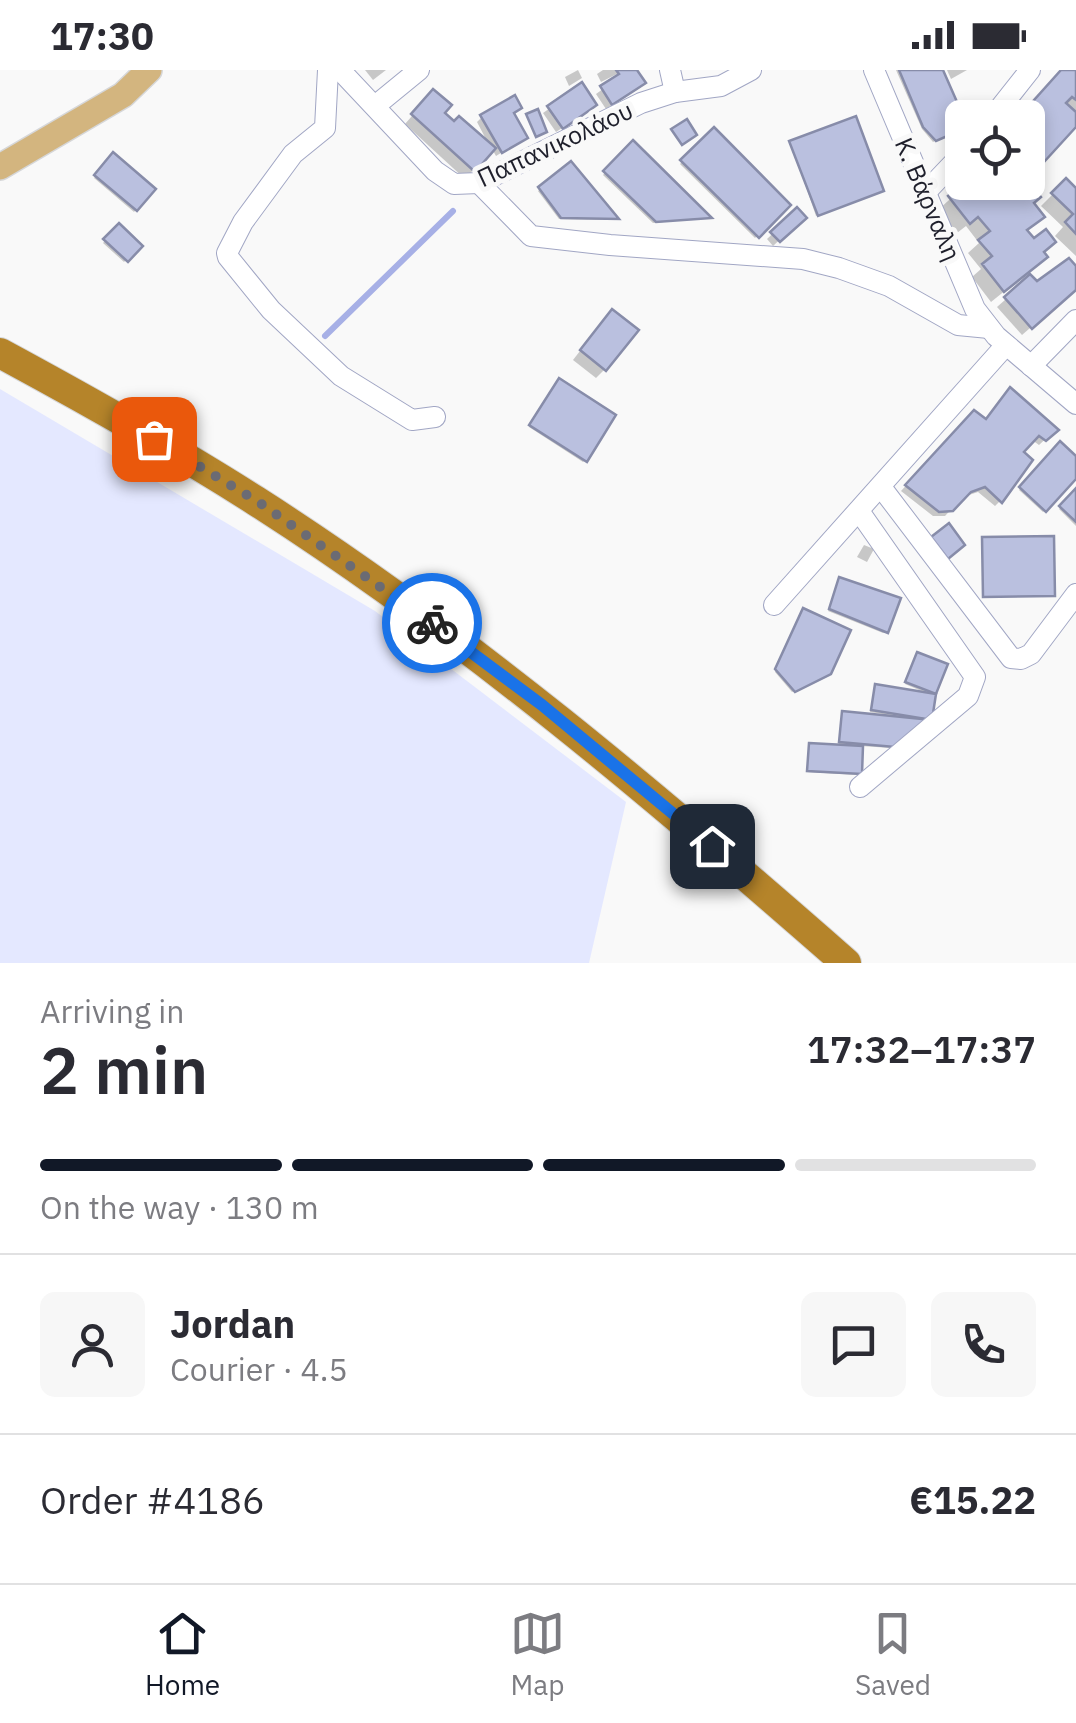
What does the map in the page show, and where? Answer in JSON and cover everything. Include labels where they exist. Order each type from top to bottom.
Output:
[{"type":"highway","points":[[0,353],[257,501],[461,644],[630,776],[846,963]]},
{"type":"main road","points":[[0,167],[123,95],[149,70]]},
{"type":"street","points":[[328,70],[326,128],[293,154],[243,222],[228,257],[271,310],[341,376],[412,420],[435,418]]},
{"type":"street","name":"Παπανικολάου","points":[[340,70],[446,180],[468,186],[605,120],[676,92],[721,86],[751,70]]},
{"type":"street","points":[[374,106],[419,70]]},
{"type":"street","points":[[670,70],[676,92]]},
{"type":"street","name":"Κ. Βάρναλη","points":[[874,70],[965,289],[1006,345],[1076,404]]},
{"type":"street","points":[[1006,100],[1030,70]]},
{"type":"street","points":[[925,192],[945,171]]},
{"type":"street","points":[[479,183],[531,236],[610,246],[803,259],[889,286],[958,326],[990,328]]},
{"type":"street","points":[[1031,366],[1076,320]]},
{"type":"street","points":[[774,605],[1006,345]]},
{"type":"street","points":[[882,487],[1011,658],[1031,654],[1076,594]]},
{"type":"street","points":[[860,511],[975,678],[968,696],[860,787]]},
{"type":"shaded area","points":[[0,389],[375,611],[626,802],[589,963],[0,963]]},
{"type":"building","points":[[616,70],[637,70],[646,83],[612,105],[600,86],[619,74]]},
{"type":"building","points":[[899,70],[943,70],[956,100],[945,100],[945,137],[936,141],[923,127]]},
{"type":"building","points":[[1061,70],[1076,70],[1076,100],[1072,97],[1066,103],[1076,112],[1076,127],[1045,161],[1045,100],[1034,100]]},
{"type":"building","points":[[582,82],[597,105],[563,129],[547,106]]},
{"type":"building","points":[[433,89],[452,105],[445,113],[454,121],[459,116],[496,148],[475,172],[411,114]]},
{"type":"building","points":[[515,95],[522,108],[514,113],[528,138],[502,153],[480,115]]},
{"type":"building","points":[[538,109],[547,132],[536,137],[526,114]]},
{"type":"building","points":[[856,116],[884,191],[818,216],[789,141]]},
{"type":"building","points":[[687,119],[697,135],[682,145],[671,129]]},
{"type":"building","points":[[714,127],[791,205],[759,238],[680,160]]},
{"type":"building","points":[[633,140],[712,218],[656,222],[603,171]]},
{"type":"building","points":[[113,152],[156,189],[137,211],[94,175]]},
{"type":"building","points":[[571,161],[619,219],[561,218],[538,187]]},
{"type":"building","points":[[1066,178],[1076,188],[1076,234],[1065,222],[1073,214],[1051,193]]},
{"type":"building","points":[[951,200],[1038,200],[1034,203],[1045,217],[1027,230],[1034,238],[1046,229],[1056,242],[1044,252],[1048,257],[1004,292],[982,264],[992,256],[978,240],[990,231],[978,217],[970,224]]},
{"type":"building","points":[[797,207],[807,218],[780,242],[770,232]]},
{"type":"building","points":[[119,223],[143,246],[128,262],[103,239]]},
{"type":"building","points":[[1069,258],[1076,266],[1076,290],[1032,329],[1004,297],[1030,274],[1037,281]]},
{"type":"building","points":[[612,309],[639,330],[606,371],[580,350]]},
{"type":"building","points":[[559,378],[616,415],[587,462],[529,425]]},
{"type":"building","points":[[1010,387],[1059,430],[1046,441],[1039,436],[1024,452],[1033,460],[1002,503],[985,487],[971,492],[953,511],[939,512],[905,485],[974,410],[986,419]]},
{"type":"building","points":[[1060,441],[1076,456],[1076,479],[1046,512],[1019,487]]},
{"type":"building","points":[[1076,488],[1076,522],[1059,506]]},
{"type":"building","points":[[949,523],[965,545],[948,559],[931,537]]},
{"type":"building","points":[[1054,536],[1055,596],[983,597],[982,537]]},
{"type":"building","points":[[839,577],[901,598],[888,633],[829,609]]},
{"type":"building","points":[[803,608],[851,630],[831,674],[795,692],[775,669]]},
{"type":"building","points":[[917,652],[948,664],[936,694],[905,682]]},
{"type":"building","points":[[875,684],[936,694],[932,720],[871,710]]},
{"type":"building","points":[[842,711],[932,720],[895,747],[839,742]]},
{"type":"building","points":[[809,743],[863,746],[862,774],[807,771]]},
{"type":"waterway","points":[[325,336],[453,211]]},
{"type":"way so far","points":[[154,439],[257,501],[432,623]]},
{"type":"route","points":[[432,623],[542,705],[712,846]]}]
